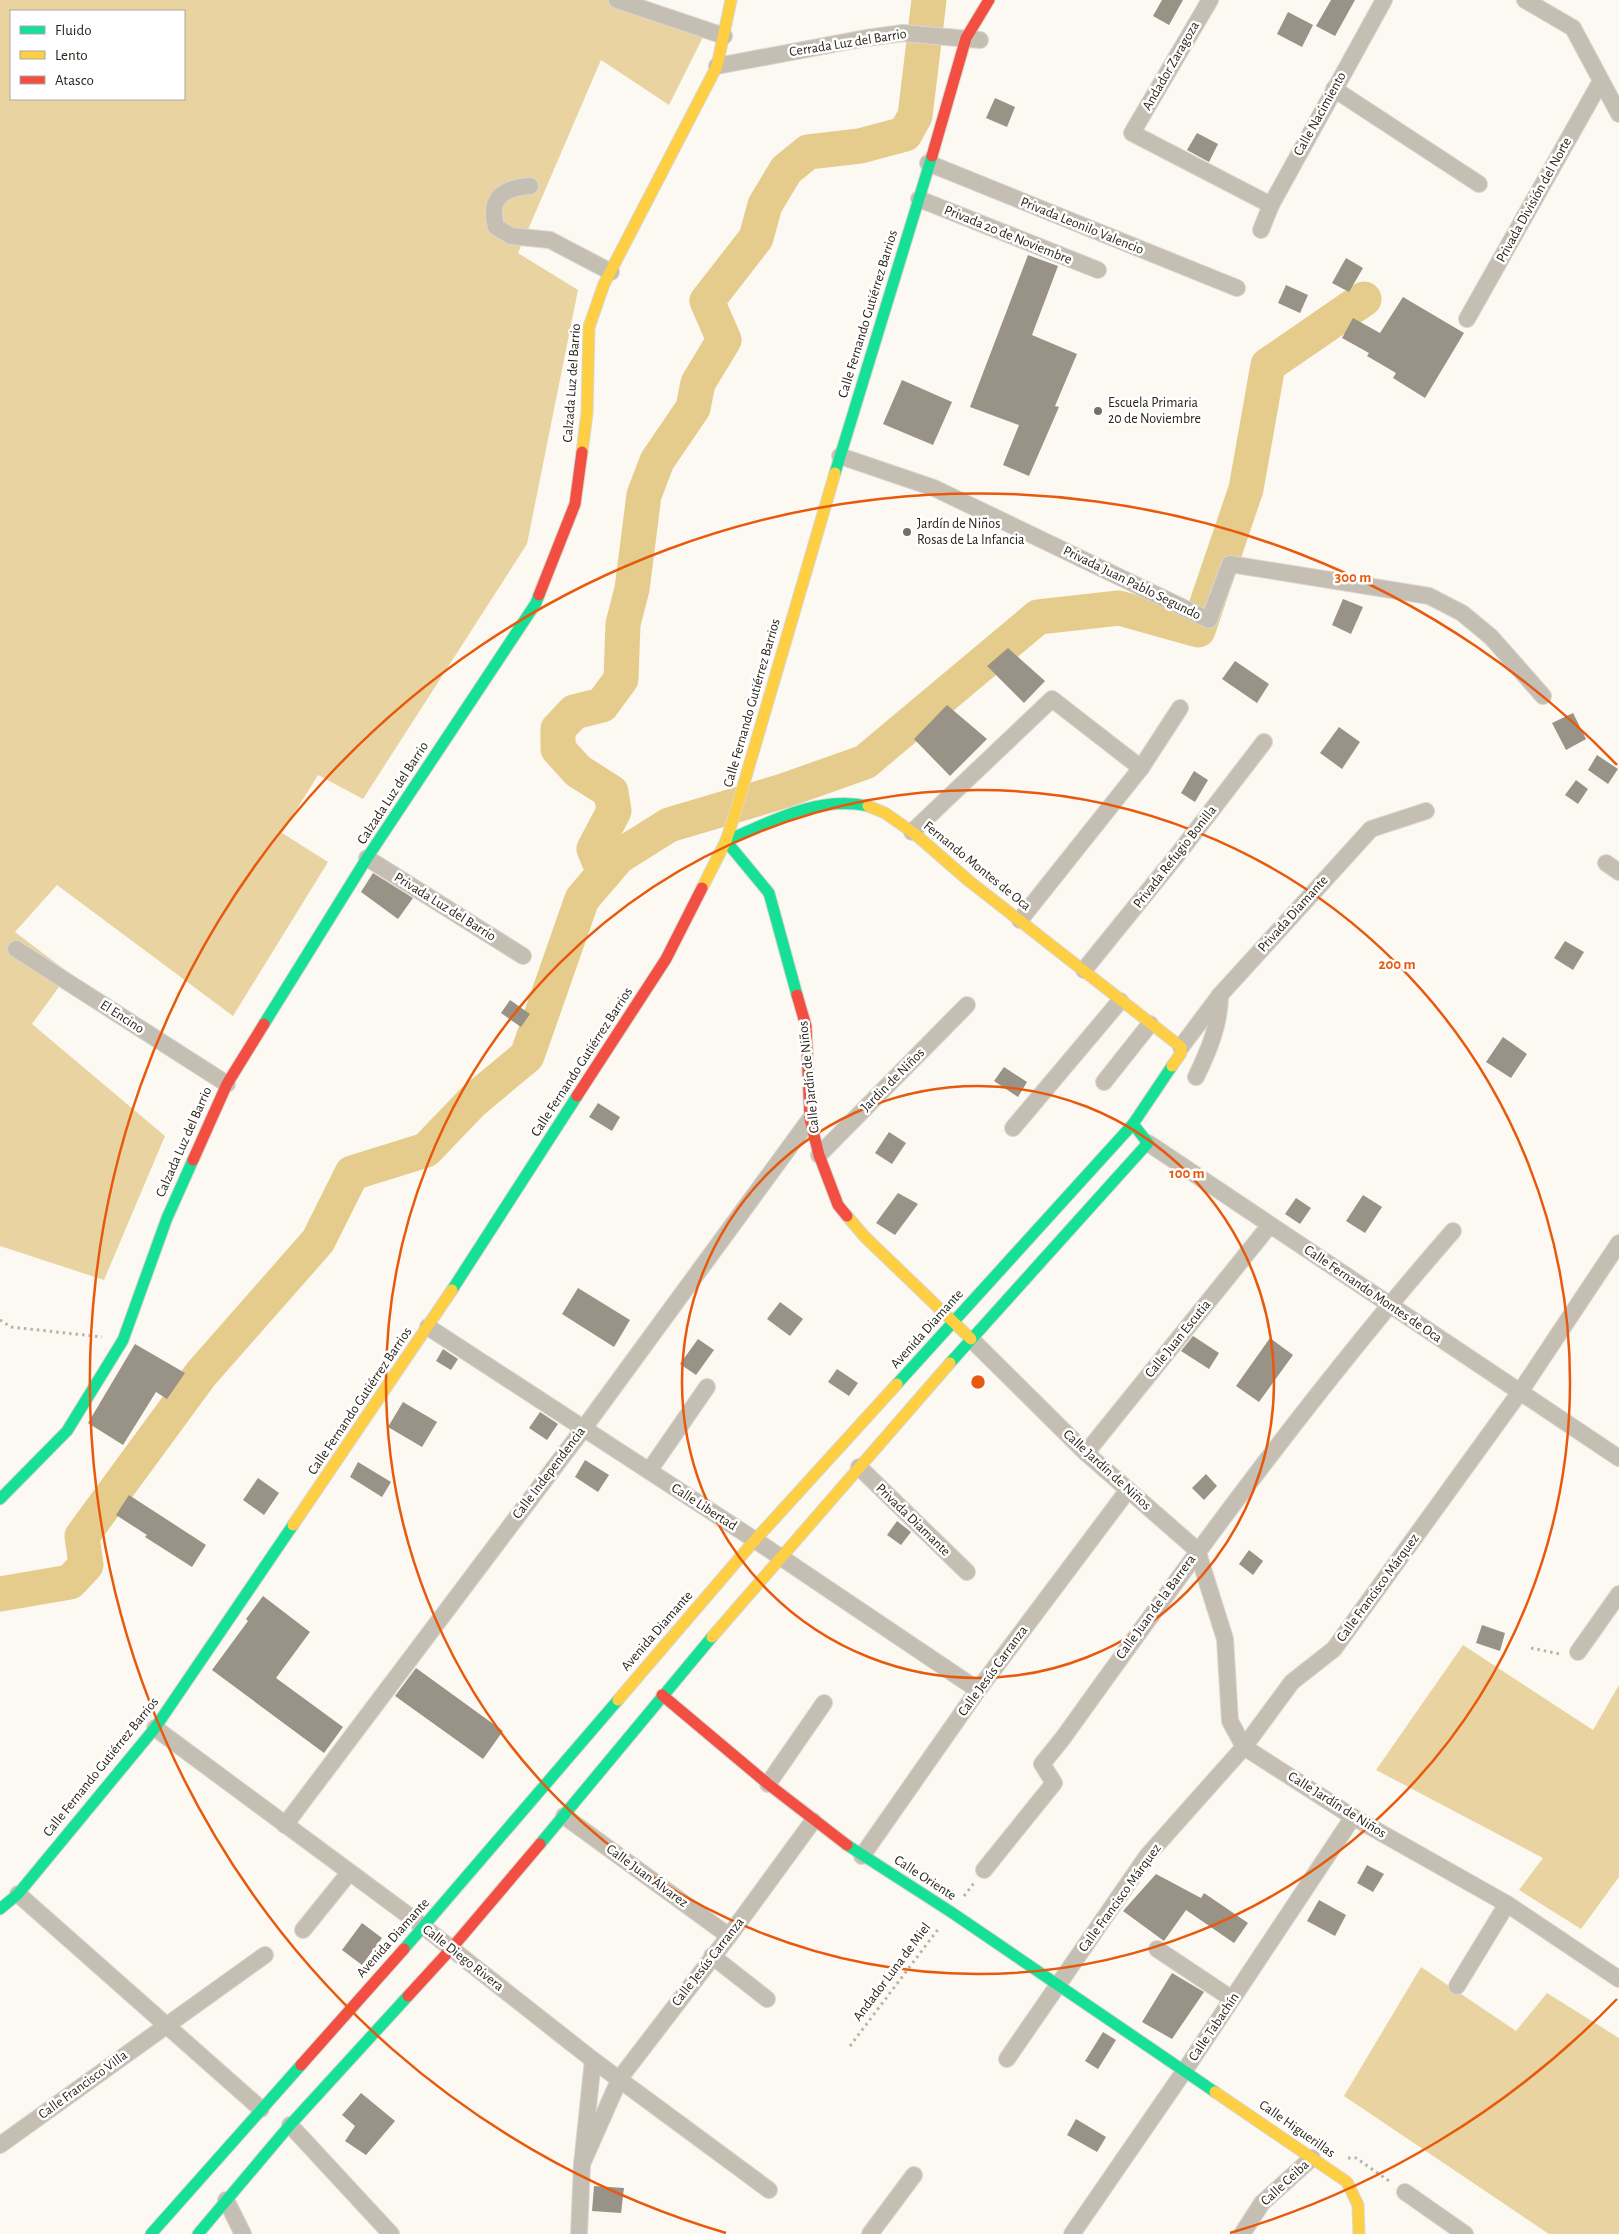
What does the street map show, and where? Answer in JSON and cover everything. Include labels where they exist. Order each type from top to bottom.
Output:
[{"type":"main road","name":"Calzada Luz del Barrio","points":[[0,1499],[67,1431],[122,1340],[167,1218],[227,1084],[367,858],[536,603],[575,504],[587,413],[589,327],[611,272],[717,66],[731,0]]},
{"type":"main road","name":"Calle Fernando Gutiérrez Barrios","points":[[0,1910],[18,1894],[155,1728],[428,1327],[666,959],[726,841],[945,108],[977,37],[988,0]]},
{"type":"main road","name":"Fernando Montes de Oca","points":[[726,841],[808,808],[828,804],[856,803],[876,808],[912,832],[1120,1001],[1181,1047]]},
{"type":"main road","name":"Calle Jardín de Niños","points":[[726,841],[769,892],[806,1026],[810,1119],[819,1155],[838,1205],[866,1237],[971,1339]]},
{"type":"main road","name":"Avenida Diamante","points":[[151,2234],[424,1927],[755,1540],[1133,1124],[1181,1053],[1181,1047]]},
{"type":"main road","name":"Calle Fernando Montes de Oca","points":[[1133,1124],[1148,1143]]},
{"type":"main road","points":[[198,2234],[290,2125],[451,1949],[564,1816],[662,1695],[859,1467],[971,1339],[1148,1143]]},
{"type":"main road","name":"Calle Oriente","points":[[662,1695],[768,1784],[862,1856],[951,1912],[1185,2070]]},
{"type":"main road","name":"Calle Higuerillas","points":[[1185,2070],[1347,2182],[1358,2206],[1358,2234]]},
{"type":"street","points":[[616,0],[724,36]]},
{"type":"street","name":"Andador Zaragoza","points":[[1210,0],[1132,133],[1271,205]]},
{"type":"street","name":"Calle Nacimiento","points":[[1260,230],[1271,205],[1384,0]]},
{"type":"street","points":[[1525,0],[1573,28],[1619,114]]},
{"type":"street","name":"Cerrada Luz del Barrio","points":[[717,66],[866,38],[903,33],[977,37]]},
{"type":"street","name":"Privada División del Norte","points":[[1467,319],[1601,81]]},
{"type":"street","points":[[1334,89],[1480,184]]},
{"type":"street","name":"Privada Leonilo Valencio","points":[[928,163],[1237,288]]},
{"type":"street","points":[[530,186],[512,187],[497,198],[492,213],[496,227],[511,236],[550,240],[611,272]]},
{"type":"street","name":"Privada 20 de Noviembre","points":[[919,200],[1098,270]]},
{"type":"street","name":"Privada Juan Pablo Segundo","points":[[840,456],[934,488],[1209,620],[1230,564],[1429,596],[1462,614],[1491,637],[1543,696]]},
{"type":"street","points":[[912,832],[1052,699],[1141,768]]},
{"type":"street","points":[[1020,920],[1141,768],[1180,708]]},
{"type":"street","name":"Privada Refugio Bonilla","points":[[1084,970],[1178,854],[1264,742]]},
{"type":"street","name":"Privada Diamante","points":[[1181,1047],[1220,995],[1372,829],[1426,810]]},
{"type":"street","name":"Privada Luz del Barrio","points":[[367,858],[523,956]]},
{"type":"street","name":"El Encino","points":[[16,949],[227,1084]]},
{"type":"street","points":[[1196,1077],[1211,1044],[1220,1014],[1220,995]]},
{"type":"street","points":[[1013,1128],[1120,1001]]},
{"type":"street","name":"Jardin de Niños","points":[[819,1155],[967,1005]]},
{"type":"street","points":[[1104,1082],[1150,1024]]},
{"type":"street","name":"Calle Independencia","points":[[285,1825],[584,1428],[810,1119]]},
{"type":"street","name":"Calle Fernando Montes de Oca","points":[[1148,1143],[1619,1458]]},
{"type":"street","name":"Calle Juan Escutia","points":[[1086,1453],[1270,1225]]},
{"type":"street","name":"Calle Juan de la Barrera","points":[[984,1870],[1054,1782],[1042,1764],[1197,1550],[1389,1304],[1453,1231]]},
{"type":"street","name":"Calle Francisco Márquez","points":[[1007,2059],[1147,1856],[1244,1746],[1292,1682],[1334,1648],[1520,1392],[1619,1243]]},
{"type":"street","name":"Calle Libertad","points":[[428,1327],[755,1540],[780,1559],[978,1690]]},
{"type":"street","name":"Calle Jardín de Niños","points":[[971,1339],[1086,1453],[1197,1550],[1225,1639],[1230,1721],[1244,1746],[1352,1817],[1507,1904],[1619,1979]]},
{"type":"street","points":[[649,1471],[707,1387]]},
{"type":"street","name":"Privada Diamante","points":[[859,1467],[967,1572]]},
{"type":"street","name":"Calle Jesús Carranza","points":[[862,1856],[978,1690],[1128,1490]]},
{"type":"street","points":[[1578,1652],[1619,1594]]},
{"type":"street","points":[[768,1784],[824,1703]]},
{"type":"street","name":"Calle Diego Rivera","points":[[155,1728],[424,1927],[593,2060],[620,2078],[769,2190]]},
{"type":"street","name":"Calle Juan Álvarez","points":[[564,1816],[729,1936]]},
{"type":"street","name":"Calle Tabachín","points":[[1072,2234],[1185,2070],[1352,1817]]},
{"type":"street","name":"Calle Jesús Carranza","points":[[582,2164],[620,2078],[814,1821]]},
{"type":"street","points":[[303,1930],[349,1873]]},
{"type":"street","points":[[18,1894],[261,2109]]},
{"type":"street","points":[[1457,1986],[1507,1904]]},
{"type":"street","points":[[1157,1949],[1232,1999]]},
{"type":"street","name":"Calle Francisco Villa","points":[[0,2145],[265,1955]]},
{"type":"street","points":[[712,1956],[767,1999]]},
{"type":"street","points":[[579,2234],[582,2164],[593,2060]]},
{"type":"street","points":[[290,2125],[392,2234]]},
{"type":"street","name":"Calle Ceiba","points":[[1242,2234],[1262,2204],[1312,2158]]},
{"type":"street","points":[[870,2234],[914,2175]]},
{"type":"street","points":[[1405,2192],[1466,2234]]},
{"type":"street","points":[[226,2200],[243,2234]]},
{"type":"path","points":[[0,1320],[11,1328],[122,1340]]},
{"type":"path","points":[[1531,1648],[1573,1655],[1578,1652]]},
{"type":"path","points":[[951,1912],[984,1870]]},
{"type":"path","name":"Andador Luna de Miel","points":[[850,2046],[951,1912]]},
{"type":"shaded area","points":[[0,0],[626,0],[704,35],[669,105],[601,60],[518,253],[578,290],[527,544],[363,799],[318,775],[282,833],[328,862],[233,1016],[57,885],[15,932],[69,973],[32,1024],[165,1136],[104,1280],[0,1246]]},
{"type":"shaded area","points":[[1463,1645],[1593,1730],[1619,1685],[1619,1877],[1581,1929],[1519,1890],[1543,1858],[1376,1770]]},
{"type":"shaded area","points":[[1421,1967],[1516,2031],[1547,1993],[1619,2038],[1619,2234],[1549,2234],[1344,2096]]},
{"type":"building","points":[[1162,0],[1183,0],[1169,25],[1153,16]]},
{"type":"building","points":[[1331,0],[1355,0],[1335,36],[1316,26]]},
{"type":"building","points":[[1288,12],[1313,25],[1302,47],[1277,34]]},
{"type":"building","points":[[995,98],[1015,107],[1007,127],[986,118]]},
{"type":"building","points":[[1197,133],[1218,144],[1209,162],[1187,150]]},
{"type":"building","points":[[1028,255],[1058,266],[1032,335],[1077,354],[1055,406],[1059,407],[1029,476],[1003,465],[1019,425],[970,407]]},
{"type":"building","points":[[1346,258],[1363,268],[1349,292],[1332,283]]},
{"type":"building","points":[[1286,285],[1308,295],[1300,313],[1278,303]]},
{"type":"building","points":[[1403,297],[1464,333],[1425,398],[1393,378],[1396,373],[1367,356],[1369,353],[1342,338],[1353,318],[1380,333]]},
{"type":"building","points":[[902,380],[952,402],[933,445],[883,424]]},
{"type":"building","points":[[1343,599],[1363,607],[1351,634],[1332,625]]},
{"type":"building","points":[[1008,648],[1045,681],[1024,703],[987,666]]},
{"type":"building","points":[[1235,661],[1269,684],[1257,703],[1222,679]]},
{"type":"building","points":[[947,705],[987,739],[950,776],[914,739]]},
{"type":"building","points":[[1573,713],[1586,739],[1566,750],[1552,723]]},
{"type":"building","points":[[1339,727],[1360,742],[1342,769],[1320,753]]},
{"type":"building","points":[[1597,755],[1618,769],[1608,784],[1588,770]]},
{"type":"building","points":[[1194,771],[1208,780],[1195,802],[1181,793]]},
{"type":"building","points":[[1576,780],[1588,789],[1578,804],[1565,795]]},
{"type":"building","points":[[373,873],[413,898],[398,919],[361,892]]},
{"type":"building","points":[[1565,941],[1584,952],[1573,970],[1554,958]]},
{"type":"building","points":[[510,1000],[530,1014],[521,1027],[501,1013]]},
{"type":"building","points":[[1503,1037],[1527,1054],[1511,1078],[1486,1062]]},
{"type":"building","points":[[1004,1067],[1027,1082],[1018,1097],[994,1081]]},
{"type":"building","points":[[598,1103],[620,1117],[612,1131],[589,1117]]},
{"type":"building","points":[[889,1132],[906,1143],[892,1164],[875,1153]]},
{"type":"building","points":[[898,1193],[918,1204],[895,1235],[876,1223]]},
{"type":"building","points":[[1363,1195],[1382,1207],[1365,1233],[1346,1221]]},
{"type":"building","points":[[1296,1198],[1311,1208],[1300,1224],[1285,1214]]},
{"type":"building","points":[[578,1288],[630,1320],[614,1347],[562,1314]]},
{"type":"building","points":[[780,1302],[803,1319],[790,1336],[767,1319]]},
{"type":"building","points":[[1193,1336],[1219,1353],[1209,1369],[1181,1351]]},
{"type":"building","points":[[1270,1338],[1293,1355],[1259,1402],[1236,1386]]},
{"type":"building","points":[[698,1339],[714,1350],[696,1375],[680,1364]]},
{"type":"building","points":[[135,1344],[185,1373],[167,1399],[156,1392],[123,1445],[88,1423]]},
{"type":"building","points":[[443,1349],[458,1359],[451,1370],[436,1361]]},
{"type":"building","points":[[837,1369],[858,1383],[849,1396],[828,1382]]},
{"type":"building","points":[[403,1402],[437,1422],[422,1447],[388,1427]]},
{"type":"building","points":[[540,1412],[558,1424],[547,1440],[529,1428]]},
{"type":"building","points":[[585,1460],[609,1475],[598,1492],[575,1477]]},
{"type":"building","points":[[358,1462],[391,1482],[382,1497],[350,1477]]},
{"type":"building","points":[[1206,1474],[1217,1486],[1204,1500],[1192,1488]]},
{"type":"building","points":[[258,1478],[279,1493],[264,1515],[243,1500]]},
{"type":"building","points":[[129,1495],[206,1545],[192,1567],[145,1537],[147,1535],[116,1515]]},
{"type":"building","points":[[897,1521],[911,1532],[901,1545],[887,1535]]},
{"type":"building","points":[[1249,1550],[1263,1561],[1253,1575],[1239,1564]]},
{"type":"building","points":[[263,1596],[310,1632],[276,1678],[343,1727],[324,1753],[212,1670],[248,1621],[246,1619]]},
{"type":"building","points":[[1482,1625],[1505,1633],[1500,1651],[1476,1643]]},
{"type":"building","points":[[416,1668],[503,1731],[483,1759],[395,1696]]},
{"type":"building","points":[[1367,1865],[1384,1874],[1373,1892],[1357,1883]]},
{"type":"building","points":[[1156,1874],[1201,1898],[1204,1893],[1248,1923],[1234,1943],[1186,1910],[1164,1941],[1123,1911]]},
{"type":"building","points":[[1319,1900],[1346,1915],[1335,1936],[1307,1921]]},
{"type":"building","points":[[362,1923],[382,1938],[362,1965],[342,1950]]},
{"type":"building","points":[[1172,1973],[1204,1992],[1172,2039],[1142,2022]]},
{"type":"building","points":[[1103,2032],[1116,2040],[1098,2069],[1085,2061]]},
{"type":"building","points":[[361,2093],[395,2121],[366,2155],[345,2141],[355,2126],[342,2115]]},
{"type":"building","points":[[1076,2119],[1106,2137],[1097,2152],[1067,2135]]},
{"type":"building","points":[[594,2186],[624,2188],[621,2213],[592,2211]]},
{"type":"waterway","points":[[604,873],[594,849],[614,811],[611,792],[578,771],[558,749],[558,729],[574,712],[602,705],[621,679],[623,624],[632,589],[644,495],[657,461],[693,408],[698,383],[724,340],[707,301],[756,238],[765,205],[786,170],[808,152],[860,146],[905,134],[915,116],[929,0]]},
{"type":"waterway","points":[[0,1594],[70,1582],[86,1565],[82,1536],[201,1374],[318,1241],[352,1173],[426,1150],[473,1101],[527,1056],[582,899],[618,857],[669,825],[783,791],[865,762],[1038,617],[1119,608],[1198,630],[1246,489],[1268,365],[1364,299]]},
{"type":"traffic: fast","points":[[835,473],[932,156]]},
{"type":"traffic: fast","points":[[264,1024],[367,858],[536,603],[539,595]]},
{"type":"traffic: fast","points":[[797,995],[769,893],[726,841],[777,819],[813,807],[831,804],[868,806]]},
{"type":"traffic: fast","points":[[897,1384],[1133,1124],[1172,1066]]},
{"type":"traffic: fast","points":[[452,1290],[577,1096]]},
{"type":"traffic: fast","points":[[950,1363],[1148,1143],[1133,1124]]},
{"type":"traffic: fast","points":[[0,1499],[67,1431],[123,1340],[167,1218],[193,1160]]},
{"type":"traffic: fast","points":[[0,1909],[18,1894],[155,1728],[293,1525]]},
{"type":"traffic: fast","points":[[540,1844],[712,1637]]},
{"type":"traffic: fast","points":[[404,1949],[618,1700]]},
{"type":"traffic: fast","points":[[847,1845],[951,1912],[1215,2092]]},
{"type":"traffic: fast","points":[[198,2234],[290,2125],[408,1996]]},
{"type":"traffic: fast","points":[[151,2234],[301,2065]]},
{"type":"traffic: slow","points":[[582,452],[587,413],[589,327],[604,284],[717,66],[731,0]]},
{"type":"traffic: slow","points":[[702,888],[726,841],[737,807],[835,473]]},
{"type":"traffic: slow","points":[[868,806],[885,813],[915,834],[969,881],[1181,1047],[1181,1053],[1172,1066]]},
{"type":"traffic: slow","points":[[847,1216],[865,1237],[971,1339]]},
{"type":"traffic: slow","points":[[293,1525],[452,1290]]},
{"type":"traffic: slow","points":[[712,1637],[950,1363]]},
{"type":"traffic: slow","points":[[618,1700],[755,1540],[897,1384]]},
{"type":"traffic: slow","points":[[1215,2092],[1347,2182],[1358,2205],[1359,2234]]},
{"type":"traffic: jam","points":[[932,156],[966,38],[989,0]]},
{"type":"traffic: jam","points":[[539,595],[575,504],[582,452]]},
{"type":"traffic: jam","points":[[577,1096],[666,959],[702,888]]},
{"type":"traffic: jam","points":[[797,995],[806,1026],[810,1119],[819,1155],[838,1205],[847,1216]]},
{"type":"traffic: jam","points":[[193,1160],[227,1084],[264,1024]]},
{"type":"traffic: jam","points":[[662,1695],[768,1784],[847,1845]]},
{"type":"traffic: jam","points":[[408,1996],[451,1949],[540,1844]]},
{"type":"traffic: jam","points":[[301,2065],[404,1949]]},
{"type":"place","name":"Escuela Primaria 20 de Noviembre","points":[[1098,411]]},
{"type":"place","name":"Jardín de Niños Rosas de La Infancia","points":[[907,532]]}]
